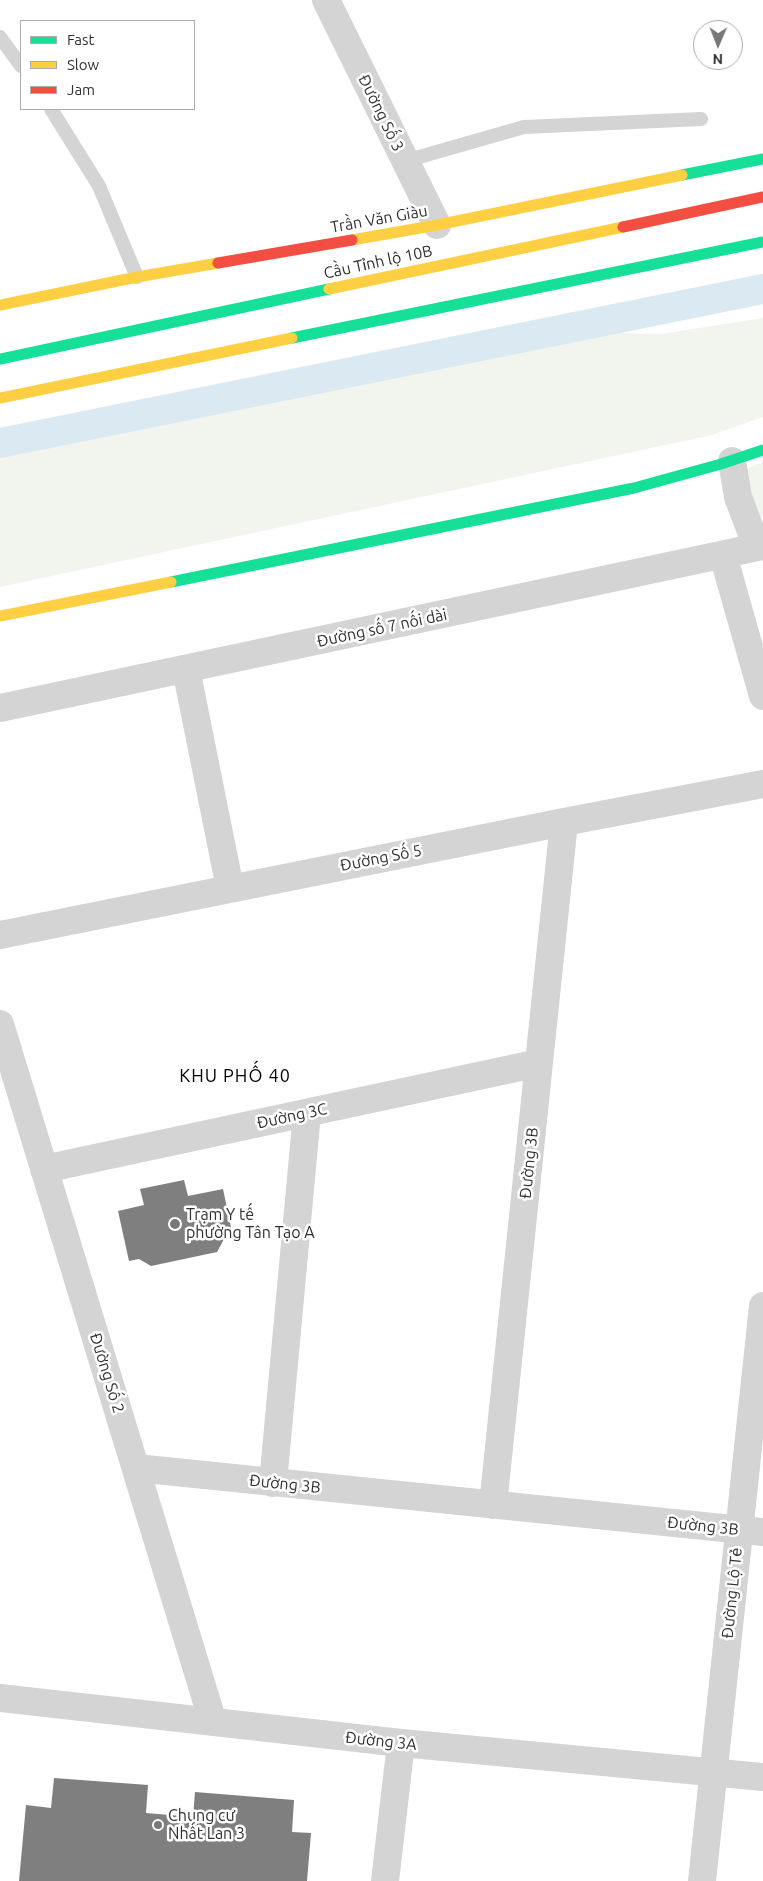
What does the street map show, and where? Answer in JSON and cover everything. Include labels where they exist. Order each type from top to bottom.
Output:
[{"type":"main road","name":"Trần Văn Giàu","points":[[0,306],[137,277],[437,225],[763,159]]},
{"type":"main road","name":"Cầu Tỉnh lộ 10B","points":[[0,359],[763,197]]},
{"type":"main road","points":[[0,398],[763,242]]},
{"type":"main road","points":[[0,616],[634,488],[763,450]]},
{"type":"street","name":"Đường Số 3","points":[[326,0],[437,225]]},
{"type":"street","points":[[732,460],[738,497],[760,547]]},
{"type":"street","name":"Đường số 7 nối dài","points":[[0,708],[760,547]]},
{"type":"street","points":[[723,555],[763,696]]},
{"type":"street","points":[[186,669],[230,888]]},
{"type":"street","name":"Đường Số 5","points":[[0,935],[763,784]]},
{"type":"street","name":"Đường 3B","points":[[493,1505],[564,822]]},
{"type":"street","name":"Đường Số 2","points":[[0,1024],[213,1722]]},
{"type":"street","name":"Đường 3C","points":[[44,1169],[539,1064]]},
{"type":"street","points":[[273,1482],[307,1113]]},
{"type":"street","name":"Đường Lộ Tẻ","points":[[702,1881],[713,1772],[751,1531],[763,1306]]},
{"type":"street","name":"Đường 3B","points":[[136,1468],[751,1531]]},
{"type":"street","name":"Đường 3A","points":[[0,1698],[401,1743],[763,1777]]},
{"type":"street","points":[[386,1881],[401,1743]]},
{"type":"lane","points":[[0,37],[20,65]]},
{"type":"lane","points":[[52,110],[99,186],[137,277]]},
{"type":"lane","points":[[405,161],[524,127],[701,119]]},
{"type":"shaded area","points":[[763,318],[763,417],[712,435],[0,587],[0,458],[616,333],[661,334]]},
{"type":"shaded area","points":[[763,462],[763,517],[757,518],[746,469]]},
{"type":"building","name":"Trạm Y tế phường Tân Tạo A","points":[[184,1180],[188,1196],[223,1189],[233,1237],[224,1239],[217,1252],[151,1266],[139,1259],[129,1261],[118,1211],[144,1205],[140,1189]]},
{"type":"building","name":"Chung cư Nhất Lan 3","points":[[54,1778],[148,1785],[146,1813],[193,1817],[195,1792],[294,1800],[292,1832],[311,1833],[307,1881],[19,1881],[26,1805],[51,1808]]},
{"type":"waterway","points":[[0,443],[763,289]]},
{"type":"traffic: fast","points":[[682,175],[763,159]]},
{"type":"traffic: fast","points":[[292,338],[763,242]]},
{"type":"traffic: fast","points":[[0,359],[329,289]]},
{"type":"traffic: fast","points":[[171,582],[634,488],[721,464],[763,450]]},
{"type":"traffic: slow","points":[[352,240],[437,225],[682,175]]},
{"type":"traffic: slow","points":[[329,289],[623,227]]},
{"type":"traffic: slow","points":[[0,305],[137,277],[218,263]]},
{"type":"traffic: slow","points":[[0,398],[292,338]]},
{"type":"traffic: slow","points":[[0,616],[171,582]]},
{"type":"traffic: jam","points":[[623,227],[763,197]]},
{"type":"traffic: jam","points":[[218,263],[352,240]]},
{"type":"place","name":"Trạm Y tế phường Tân Tạo A","points":[[175,1224]]},
{"type":"place","name":"Chung cư Nhất Lan 3","points":[[158,1825]]},
{"type":"district","name":"KHU PHỐ 40","points":[[235,1076]]}]
